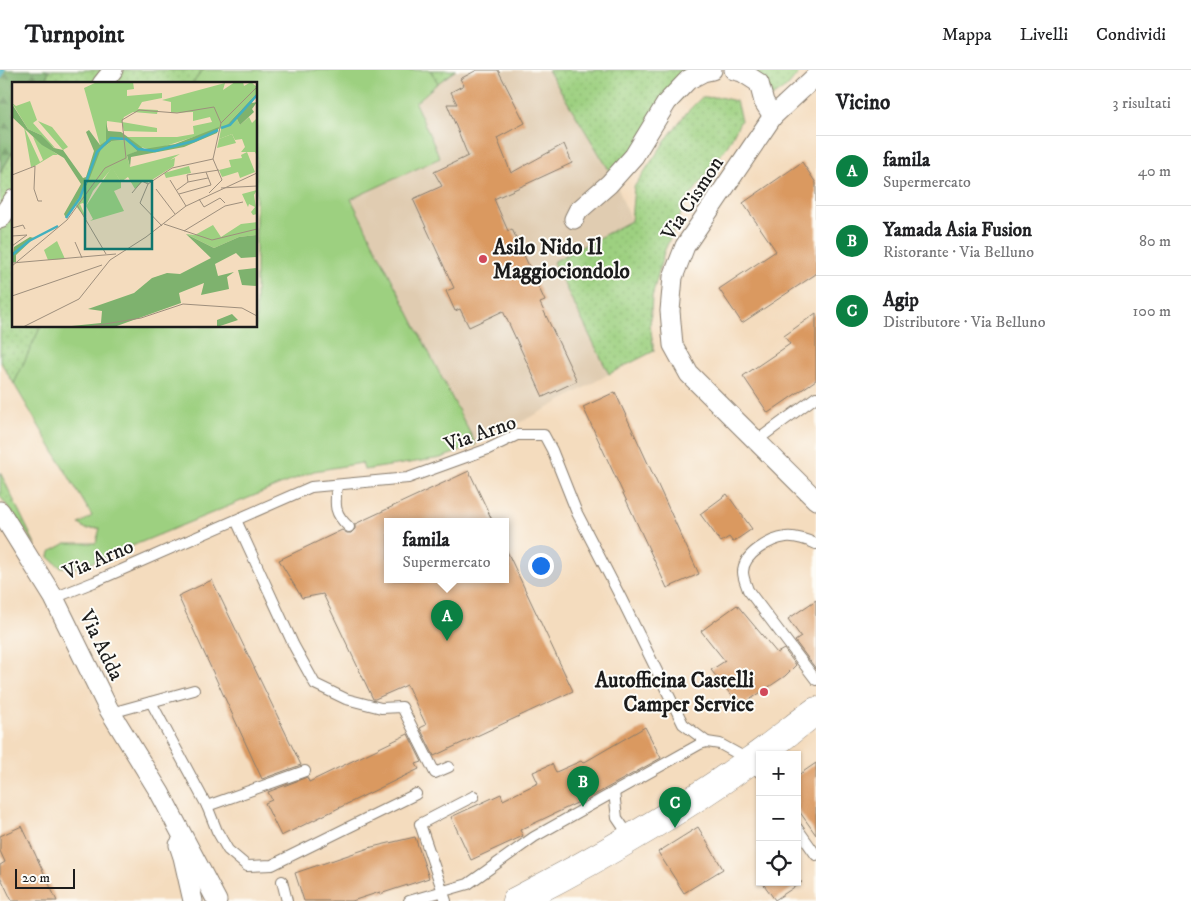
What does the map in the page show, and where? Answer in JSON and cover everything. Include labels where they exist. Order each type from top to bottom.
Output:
[{"type":"main road","points":[[516,901],[630,838],[691,801],[755,767],[816,710]]},
{"type":"street","points":[[104,82],[113,70]]},
{"type":"street","points":[[574,220],[578,211],[609,184],[634,156],[667,102],[688,80],[703,72],[712,70]]},
{"type":"street","points":[[734,70],[742,72],[759,83],[764,102],[773,116]]},
{"type":"street","name":"Via Cismon","points":[[816,76],[773,116],[685,246],[673,277],[670,311],[673,345],[689,374],[816,500]]},
{"type":"street","points":[[0,219],[12,202]]},
{"type":"street","name":"Via Adda","points":[[0,511],[54,598],[111,713],[163,799],[217,901]]},
{"type":"street","name":"Via Adda","points":[[163,799],[183,857],[193,901]]},
{"type":"lane","points":[[756,441],[816,397]]},
{"type":"lane","name":"Via Arno","points":[[54,598],[311,487],[408,478],[488,449],[517,435],[544,435],[552,450],[577,513],[683,724],[707,742],[720,744],[755,767]]},
{"type":"lane","points":[[337,485],[335,504],[340,519],[349,527]]},
{"type":"lane","points":[[236,520],[294,646],[315,684],[346,699],[381,708],[402,707],[435,774],[449,766]]},
{"type":"lane","points":[[816,544],[799,538],[786,537],[764,545],[748,557],[743,570],[748,590],[816,680]]},
{"type":"lane","points":[[111,713],[194,690]]},
{"type":"lane","points":[[150,702],[207,806],[217,831],[228,850],[248,866],[272,865],[416,794]]},
{"type":"lane","points":[[409,901],[468,884],[534,837],[700,744],[707,742]]},
{"type":"lane","points":[[207,806],[305,772]]},
{"type":"lane","points":[[614,792],[617,818],[630,838]]},
{"type":"lane","points":[[446,901],[420,824],[474,796]]},
{"type":"lane","points":[[801,834],[816,855]]},
{"type":"lane","points":[[282,880],[288,901]]},
{"type":"shaded area","points":[[456,70],[548,70],[614,178],[631,221],[553,263],[609,374],[476,445],[351,199],[440,158],[415,102]]},
{"type":"green space","points":[[0,70],[49,70],[45,82],[12,82],[12,153],[0,173]]},
{"type":"green space","points":[[49,70],[203,70],[194,82],[45,82]]},
{"type":"green space","points":[[203,70],[430,70],[438,83],[415,103],[440,158],[351,199],[476,445],[441,458],[364,470],[362,463],[314,471],[81,567],[60,567],[49,557],[50,552],[66,543],[96,543],[100,528],[86,529],[79,524],[92,516],[14,384],[40,328],[258,328],[258,82],[194,82]]},
{"type":"green space","points":[[430,70],[456,70],[438,83]]},
{"type":"green space","points":[[548,70],[712,70],[703,72],[614,178]]},
{"type":"green space","points":[[734,70],[801,70],[788,86],[764,102]]},
{"type":"green space","points":[[719,97],[736,101],[741,120],[728,145],[686,202],[664,252],[652,297],[650,325],[654,351],[609,374],[553,262],[631,221],[634,187],[668,137],[687,112],[701,98]]},
{"type":"green space","points":[[12,153],[12,328],[40,328],[14,384],[0,361],[0,174]]},
{"type":"green space","points":[[0,472],[36,546],[0,496]]},
{"type":"building","name":"Asilo Nido Il Maggiociondolo","points":[[477,70],[498,70],[525,123],[497,138],[511,173],[564,144],[572,163],[494,199],[508,231],[512,229],[545,301],[540,303],[577,381],[543,397],[503,311],[469,327],[460,309],[455,311],[446,291],[454,288],[413,199],[442,186],[434,172],[468,156],[447,104],[457,104],[451,92],[464,85],[460,79]]},
{"type":"building","points":[[802,162],[816,183],[816,274],[742,323],[719,289],[776,251],[743,203]]},
{"type":"building","points":[[816,313],[816,380],[768,413],[743,376],[790,344],[784,336]]},
{"type":"building","points":[[615,392],[699,574],[667,588],[583,407]]},
{"type":"building","points":[[469,471],[491,518],[384,518],[384,583],[509,583],[509,555],[573,691],[434,756],[420,728],[426,725],[407,685],[373,699],[323,594],[302,598],[279,560],[342,530],[351,533],[355,529],[355,524]]},
{"type":"building","points":[[727,494],[752,529],[733,542],[729,537],[721,542],[700,514]]},
{"type":"building","points":[[212,580],[301,765],[262,779],[178,596]]},
{"type":"building","points":[[816,600],[816,669],[795,641],[801,637],[788,619]]},
{"type":"building","points":[[737,605],[777,653],[784,649],[796,665],[785,676],[745,703],[731,695],[711,670],[725,661],[701,631]]},
{"type":"building","points":[[645,727],[661,758],[598,793],[520,830],[523,836],[471,860],[451,817],[501,794],[503,800],[538,783],[533,772],[552,764],[556,772],[581,761],[583,763]]},
{"type":"building","points":[[408,734],[422,762],[416,764],[419,769],[281,836],[265,803],[272,800],[268,792],[307,777],[309,782]]},
{"type":"building","points":[[816,763],[816,835],[801,814],[801,773]]},
{"type":"building","points":[[22,826],[57,901],[12,901],[0,876],[0,865],[5,862],[0,851],[0,836]]},
{"type":"building","points":[[698,827],[723,869],[684,893],[658,852]]},
{"type":"building","points":[[415,837],[429,878],[352,901],[304,901],[295,873],[372,847]]},
{"type":"building","points":[[765,886],[796,886],[775,900]]},
{"type":"waterway","points":[[0,76],[2,70]]},
{"type":"place","name":"Asilo Nido Il Maggiociondolo","points":[[483,259]]},
{"type":"place","name":"famila","points":[[447,641]]},
{"type":"place","name":"Autofficina Castelli Camper Service","points":[[764,692]]},
{"type":"place","name":"Yamada Asia Fusion","points":[[583,807]]},
{"type":"place","name":"Agip","points":[[675,828]]}]
